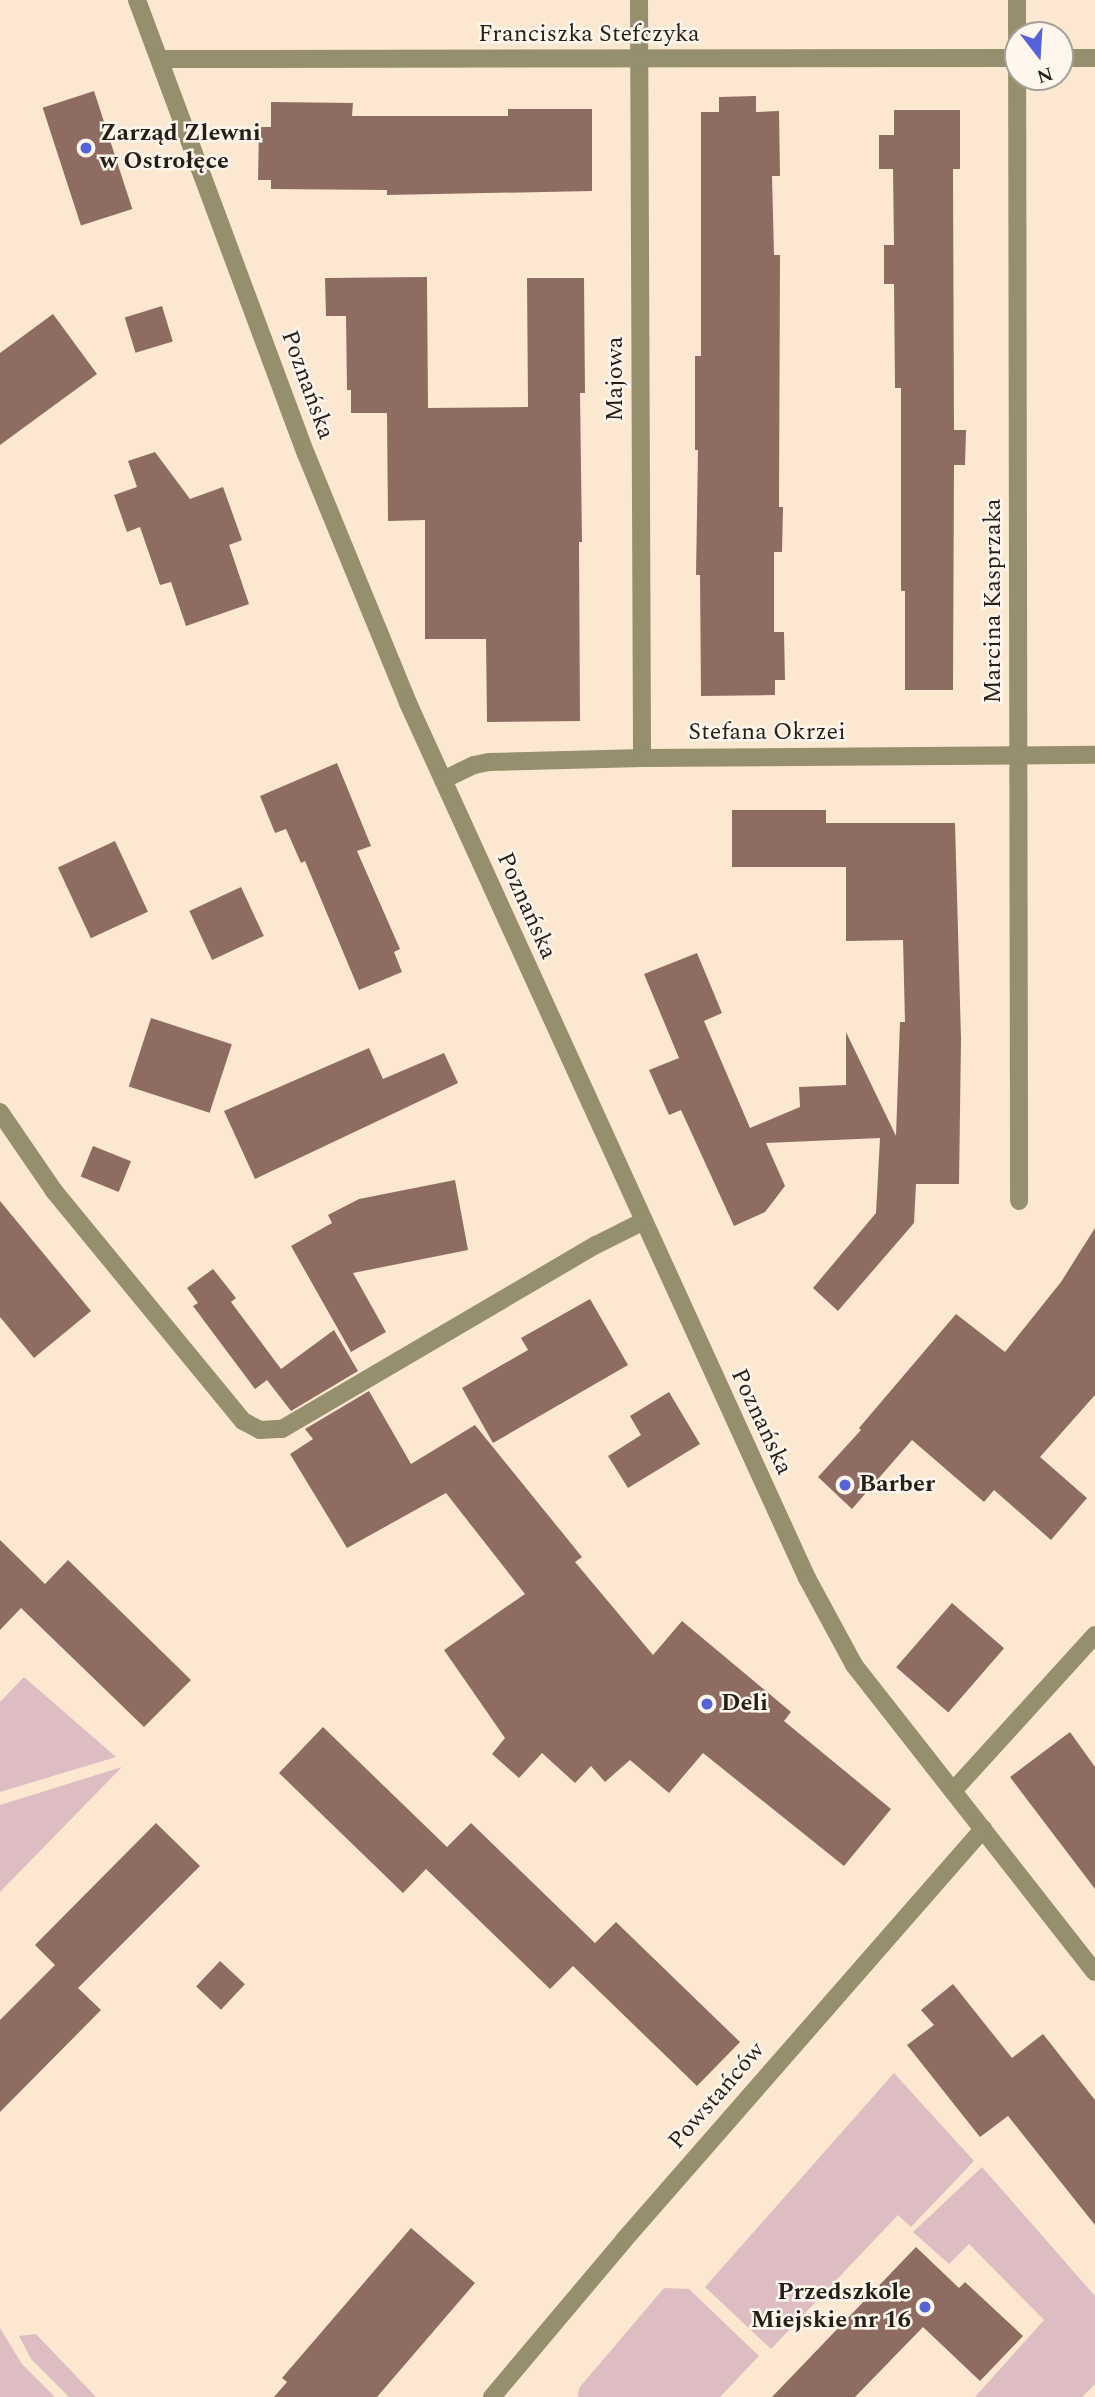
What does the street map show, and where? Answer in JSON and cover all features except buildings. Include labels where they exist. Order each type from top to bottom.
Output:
[{"type":"street","name":"Poznańska","points":[[137,0],[306,454],[408,703],[642,1222],[831,1625],[854,1665],[1095,1972]]},
{"type":"street","name":"Majowa","points":[[639,0],[642,758]]},
{"type":"street","name":"Marcina Kasprzaka","points":[[1017,0],[1017,21]]},
{"type":"street","name":"Franciszka Stefczyka","points":[[160,59],[1004,58]]},
{"type":"street","points":[[1074,58],[1095,58]]},
{"type":"street","name":"Marcina Kasprzaka","points":[[1018,91],[1018,1201]]},
{"type":"street","name":"Stefana Okrzei","points":[[443,780],[474,765],[490,762],[642,758],[1095,755]]},
{"type":"street","points":[[0,1112],[54,1191],[243,1421],[260,1430],[282,1429],[596,1245],[642,1222]]},
{"type":"street","points":[[953,1791],[1095,1635]]},
{"type":"street","name":"Powstańców","points":[[492,2397],[624,2240],[983,1829]]},
{"type":"shaded area","points":[[24,1677],[116,1757],[0,1792],[0,1702]]},
{"type":"shaded area","points":[[122,1767],[0,1892],[0,1805]]},
{"type":"shaded area","points":[[894,2073],[974,2161],[911,2227],[898,2215],[771,2349],[705,2287]]},
{"type":"shaded area","points":[[982,2167],[1095,2296],[1095,2384],[1082,2397],[975,2397],[1044,2320],[969,2244],[949,2264],[913,2232]]},
{"type":"shaded area","points":[[664,2288],[689,2289],[759,2356],[720,2397],[578,2397],[579,2388]]},
{"type":"shaded area","points":[[0,2328],[22,2364],[55,2397],[0,2397]]},
{"type":"shaded area","points":[[36,2334],[96,2397],[69,2397],[31,2359],[19,2336]]},
{"type":"place","name":"Zarząd Zlewni w Ostrołęce","points":[[86,148]]},
{"type":"place","name":"Barber","points":[[845,1485]]},
{"type":"place","name":"Deli","points":[[707,1704]]},
{"type":"place","name":"Przedszkole Miejskie nr 16","points":[[925,2307]]}]
